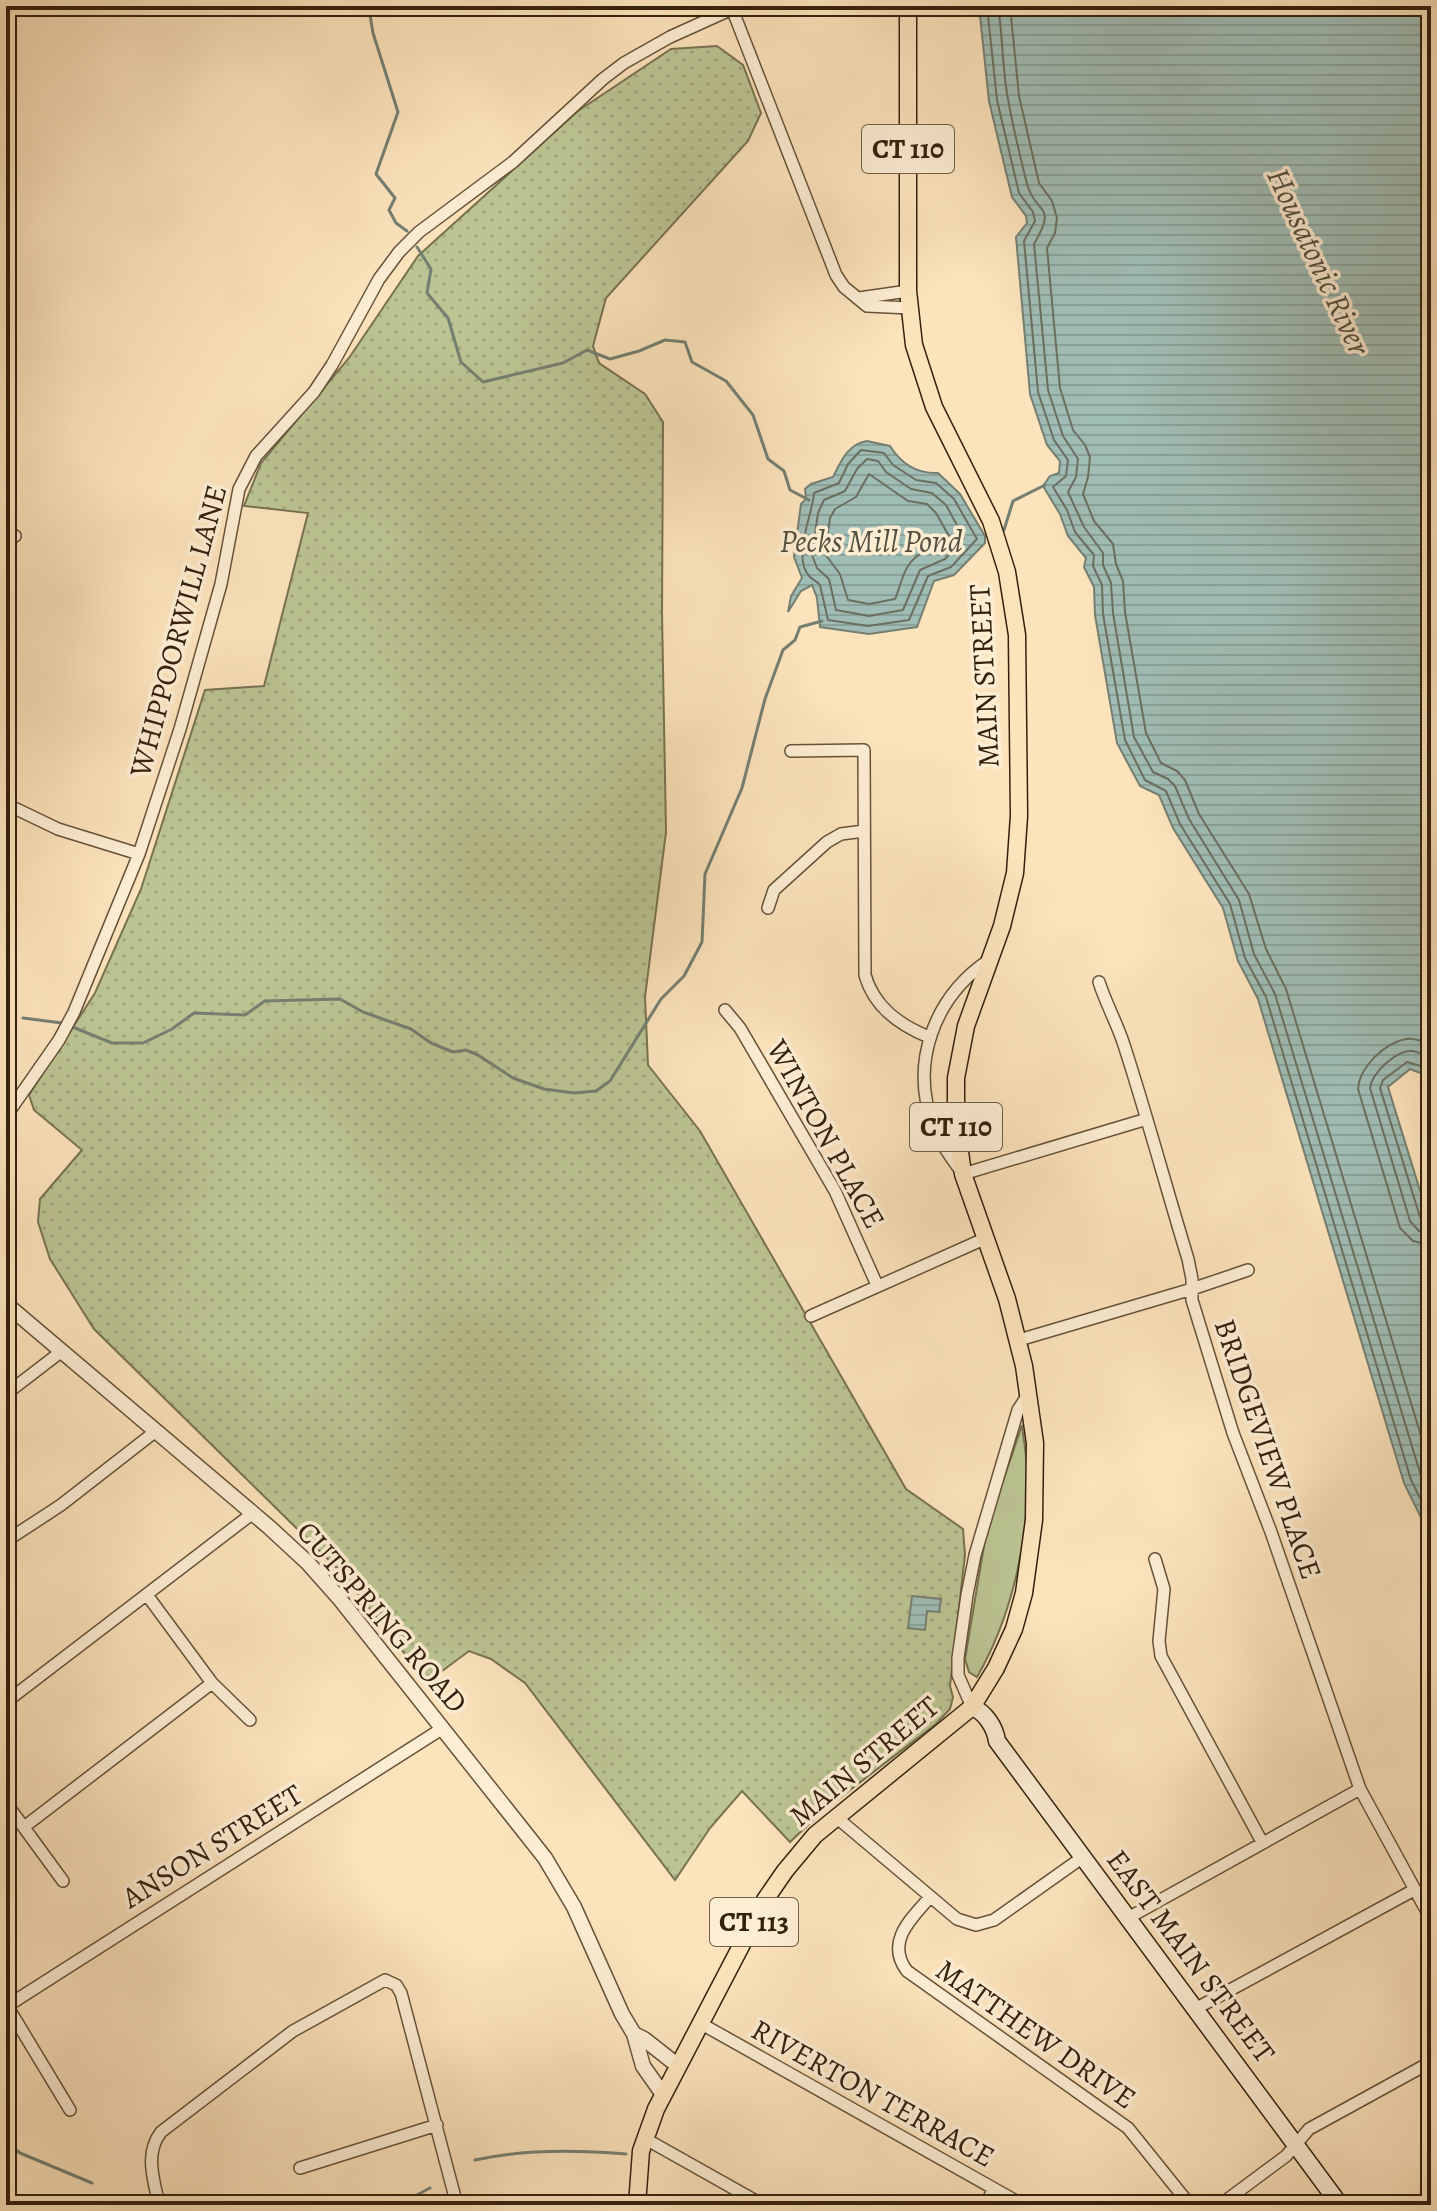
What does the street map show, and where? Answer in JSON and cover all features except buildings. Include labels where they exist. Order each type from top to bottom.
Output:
[{"type":"main road","name":"CT 110","points":[[908,6],[909,300]]},
{"type":"main road","name":"MAIN STREET","points":[[637,2205],[644,2138],[662,2093],[770,1893],[798,1854],[836,1817],[972,1707],[1006,1647],[1024,1593],[1036,1488],[1029,1393],[1019,1340],[963,1174],[957,1141],[956,1078],[966,1026],[1010,898],[1017,863],[1017,635],[1007,572],[995,532],[926,388],[914,345],[909,300]]},
{"type":"main road","name":"EAST MAIN STREET","points":[[972,1707],[982,1713],[997,1741],[1340,2205]]},
{"type":"street","points":[[731,7],[832,267],[844,287],[859,298],[909,300]]},
{"type":"street","name":"WHIPPOORWILL LANE","points":[[6,1116],[59,1040],[74,1012],[139,854],[180,729],[221,584],[235,503],[245,474],[256,456],[314,392],[379,279],[419,232],[513,162],[603,79],[646,50],[731,7]]},
{"type":"street","points":[[791,751],[864,750],[865,975],[869,990],[889,1014],[912,1030],[929,1037]]},
{"type":"street","points":[[6,804],[58,829],[139,854]]},
{"type":"street","points":[[768,908],[774,890],[833,837],[864,831]]},
{"type":"street","name":"MAIN STREET","points":[[963,1174],[939,1137],[929,1112],[924,1068],[929,1037],[957,988],[971,972],[989,959]]},
{"type":"street","name":"BRIDGEVIEW PLACE","points":[[1099,982],[1116,1021],[1147,1119],[1188,1259],[1192,1300],[1233,1433],[1271,1532],[1360,1789],[1431,1919]]},
{"type":"street","name":"WINTON PLACE","points":[[725,1010],[740,1028],[835,1191],[877,1285]]},
{"type":"street","points":[[963,1174],[1147,1119]]},
{"type":"street","points":[[811,1316],[984,1239]]},
{"type":"street","points":[[1019,1340],[1248,1270]]},
{"type":"street","name":"CUTSPRING ROAD","points":[[6,1304],[308,1563],[545,1858],[574,1907],[634,2034],[643,2066],[662,2093]]},
{"type":"street","points":[[6,1394],[62,1351]]},
{"type":"street","name":"MAIN STREET","points":[[972,1707],[958,1675],[967,1595],[975,1555],[1018,1410],[1029,1393]]},
{"type":"street","points":[[6,1541],[61,1505],[156,1431]]},
{"type":"street","points":[[6,1702],[253,1513]]},
{"type":"street","points":[[1155,1559],[1164,1589],[1159,1641],[1161,1656],[1262,1842]]},
{"type":"street","points":[[147,1595],[212,1683],[250,1720]]},
{"type":"street","points":[[24,1827],[212,1683]]},
{"type":"street","name":"ANSON STREET","points":[[6,2005],[443,1728]]},
{"type":"street","points":[[1128,1918],[1360,1789]]},
{"type":"street","points":[[6,1803],[63,1881]]},
{"type":"street","points":[[836,1817],[930,1897],[967,1924],[986,1924],[1083,1857]]},
{"type":"street","points":[[1195,2009],[1414,1890]]},
{"type":"street","name":"MATTHEW DRIVE","points":[[930,1897],[904,1928],[899,1939],[899,1957],[907,1971],[1128,2128],[1190,2205]]},
{"type":"street","points":[[159,2205],[151,2160],[155,2139],[161,2132],[293,2031],[385,1980],[396,1985],[401,1993],[457,2205]]},
{"type":"street","points":[[6,2005],[70,2110]]},
{"type":"street","name":"RIVERTON TERRACE","points":[[700,2023],[1023,2205]]},
{"type":"street","name":"CUTSPRING ROAD","points":[[634,2034],[677,2065]]},
{"type":"street","points":[[1220,2205],[1286,2156],[1309,2129],[1431,2062]]},
{"type":"street","points":[[300,2168],[437,2125]]},
{"type":"street","points":[[644,2138],[763,2205]]},
{"type":"street","points":[[985,2205],[994,2189]]},
{"type":"street","points":[[1418,2205],[1431,2198]]},
{"type":"green space","points":[[717,46],[743,65],[761,113],[748,141],[606,298],[593,346],[599,363],[645,394],[663,422],[666,832],[645,997],[648,1065],[700,1131],[906,1489],[963,1529],[965,1555],[950,1709],[936,1724],[824,1810],[790,1842],[742,1791],[710,1828],[675,1880],[525,1683],[491,1659],[469,1651],[430,1680],[418,1671],[342,1573],[94,1329],[50,1259],[38,1222],[40,1199],[82,1150],[34,1110],[29,1095],[95,993],[141,889],[205,690],[264,686],[308,513],[244,506],[261,463],[349,358],[418,256],[578,111],[671,49]]},
{"type":"green space","points":[[1022,1425],[1028,1481],[1020,1557],[999,1632],[977,1677],[969,1672],[965,1659],[987,1528]]},
{"type":"water","name":"Housatonic River","points":[[979,6],[1431,6],[1431,1077],[1410,1069],[1388,1087],[1431,1226],[1431,1538],[1404,1483],[1258,999],[1238,961],[1223,908],[1173,828],[1159,795],[1140,786],[1117,743],[1095,615],[1094,587],[1084,567],[1086,558],[1068,536],[1060,514],[1043,486],[1050,476],[1059,473],[1060,461],[1047,445],[1030,394],[1016,237],[1027,223],[1026,216],[1012,197],[989,101]]},
{"type":"water","name":"Pecks Mill Pond","points":[[867,441],[890,446],[905,463],[917,470],[938,473],[960,494],[985,536],[985,543],[954,575],[934,581],[917,627],[869,634],[820,627],[817,598],[812,585],[801,591],[788,612],[791,596],[802,578],[794,557],[801,504],[806,499],[805,489],[833,477],[850,449]]},
{"type":"water","points":[[912,1596],[941,1599],[939,1612],[927,1611],[925,1630],[908,1628]]},
{"type":"waterway","points":[[373,6],[370,15],[373,33],[398,112],[376,174],[395,198],[389,210],[396,223],[407,231]]},
{"type":"waterway","points":[[417,247],[431,269],[427,293],[448,318],[461,362],[483,382],[563,363],[587,350],[610,359],[665,340],[685,342],[692,362],[726,381],[753,415],[768,459],[784,471],[790,490],[809,500]]},
{"type":"waterway","points":[[999,532],[1004,530],[1013,501],[1045,485]]},
{"type":"waterway","points":[[70,1026],[112,1043],[143,1043],[172,1029],[194,1013],[245,1015],[265,1001],[340,999],[363,1012],[411,1029],[431,1043],[453,1052],[466,1050],[478,1055],[513,1078],[544,1089],[574,1093],[596,1091],[610,1081],[661,999],[684,976],[702,942],[705,874],[742,788],[765,699],[783,650],[795,640],[800,627],[822,621]]},
{"type":"waterway","points":[[23,1018],[62,1023]]},
{"type":"waterway","points":[[6,2142],[20,2153],[92,2183]]},
{"type":"waterway","points":[[475,2160],[550,2151],[626,2154]]},
{"type":"waterway","points":[[398,2205],[430,2188]]}]
